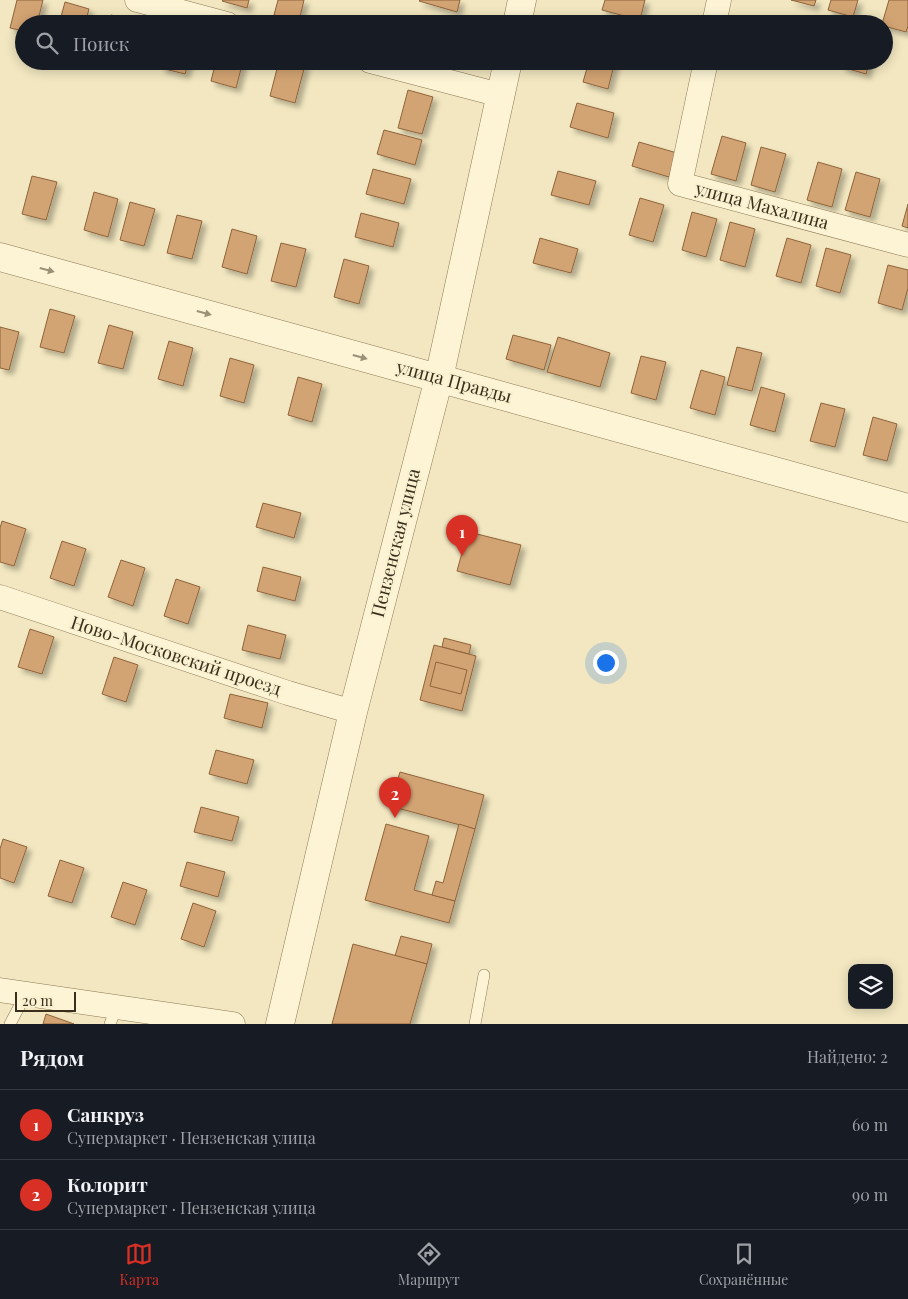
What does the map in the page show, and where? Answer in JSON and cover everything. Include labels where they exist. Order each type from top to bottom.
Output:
[{"type":"street","points":[[137,0],[193,15]]},
{"type":"street","points":[[518,15],[522,0]]},
{"type":"street","points":[[716,15],[719,0]]},
{"type":"street","points":[[404,70],[500,95]]},
{"type":"street","name":"Пензенская улица","points":[[280,1024],[353,712],[439,378],[506,70]]},
{"type":"street","name":"улица Махалина","points":[[704,70],[680,184],[908,245]]},
{"type":"street","name":"улица Правды","points":[[0,257],[908,508]]},
{"type":"street","name":"Ново-Московский проезд","points":[[0,597],[288,693],[353,712]]},
{"type":"street","points":[[0,990],[26,994],[114,1015],[233,1024]]},
{"type":"lane","points":[[475,1024],[484,976]]},
{"type":"lane","points":[[10,1024],[26,994]]},
{"type":"building","points":[[17,0],[43,0],[39,15],[15,15],[15,29],[10,28]]},
{"type":"building","points":[[223,0],[249,0],[247,8]]},
{"type":"building","points":[[278,0],[304,0],[300,15],[274,15]]},
{"type":"building","points":[[420,0],[460,0],[457,12]]},
{"type":"building","points":[[605,0],[645,0],[641,15],[621,15],[602,10]]},
{"type":"building","points":[[791,0],[816,0],[814,6]]},
{"type":"building","points":[[831,0],[858,0],[854,15],[828,10]]},
{"type":"building","points":[[889,0],[908,0],[908,26],[906,32],[893,28],[893,15],[885,15]]},
{"type":"building","points":[[65,2],[89,9],[87,15],[61,15]]},
{"type":"building","points":[[169,70],[186,70],[185,74]]},
{"type":"building","points":[[214,70],[241,70],[236,88],[211,81]]},
{"type":"building","points":[[277,70],[304,70],[295,103],[270,96]]},
{"type":"building","points":[[586,70],[613,70],[608,89],[583,82]]},
{"type":"building","points":[[852,70],[867,70],[866,74]]},
{"type":"building","points":[[408,90],[433,97],[422,134],[398,128]]},
{"type":"building","points":[[577,103],[614,113],[608,138],[570,127]]},
{"type":"building","points":[[384,130],[422,140],[415,165],[377,154]]},
{"type":"building","points":[[722,136],[746,143],[736,181],[711,174]]},
{"type":"building","points":[[639,142],[677,153],[669,177],[632,166]]},
{"type":"building","points":[[761,147],[786,154],[775,192],[751,185]]},
{"type":"building","points":[[818,162],[842,169],[832,207],[807,200]]},
{"type":"building","points":[[373,169],[411,179],[404,204],[366,194]]},
{"type":"building","points":[[558,171],[596,181],[589,205],[551,195]]},
{"type":"building","points":[[856,172],[880,179],[870,217],[845,210]]},
{"type":"building","points":[[32,176],[57,182],[46,220],[22,214]]},
{"type":"building","points":[[94,192],[118,199],[108,237],[84,230]]},
{"type":"building","points":[[640,198],[664,205],[653,242],[629,235]]},
{"type":"building","points":[[130,202],[155,209],[144,246],[120,240]]},
{"type":"building","points":[[908,204],[908,228],[902,226]]},
{"type":"building","points":[[692,212],[717,219],[706,257],[682,250]]},
{"type":"building","points":[[361,213],[399,223],[393,247],[355,237]]},
{"type":"building","points":[[177,215],[202,221],[192,259],[167,253]]},
{"type":"building","points":[[730,222],[755,229],[745,267],[720,260]]},
{"type":"building","points":[[232,229],[257,236],[247,274],[222,267]]},
{"type":"building","points":[[540,238],[578,249],[571,273],[533,263]]},
{"type":"building","points":[[787,238],[811,245],[801,283],[776,276]]},
{"type":"building","points":[[281,243],[306,249],[296,287],[271,281]]},
{"type":"building","points":[[826,248],[851,255],[840,293],[816,286]]},
{"type":"building","points":[[344,259],[369,266],[359,304],[334,297]]},
{"type":"building","points":[[888,265],[908,270],[908,288],[902,310],[878,303]]},
{"type":"building","points":[[50,309],[75,316],[64,353],[40,347]]},
{"type":"building","points":[[109,325],[133,332],[123,369],[98,363]]},
{"type":"building","points":[[0,327],[19,332],[9,370],[0,368]]},
{"type":"building","points":[[513,335],[551,345],[544,370],[506,359]]},
{"type":"building","points":[[558,337],[610,353],[600,387],[547,372]]},
{"type":"building","points":[[169,341],[193,348],[183,386],[158,379]]},
{"type":"building","points":[[737,347],[762,353],[752,391],[727,385]]},
{"type":"building","points":[[641,356],[666,362],[656,400],[631,393]]},
{"type":"building","points":[[230,358],[254,365],[244,403],[220,396]]},
{"type":"building","points":[[701,370],[725,377],[715,415],[690,408]]},
{"type":"building","points":[[298,377],[322,384],[312,422],[288,415]]},
{"type":"building","points":[[761,387],[785,394],[775,432],[750,425]]},
{"type":"building","points":[[821,403],[845,409],[835,447],[810,441]]},
{"type":"building","points":[[873,417],[897,424],[887,461],[863,455]]},
{"type":"building","points":[[263,503],[301,513],[294,538],[256,527]]},
{"type":"building","points":[[2,521],[26,529],[14,566],[0,562],[0,528]]},
{"type":"building","points":[[477,534],[521,545],[510,585],[457,571],[466,538]]},
{"type":"building","points":[[62,541],[86,549],[74,586],[50,578]]},
{"type":"building","points":[[121,560],[145,568],[133,606],[108,597]]},
{"type":"building","points":[[263,567],[301,577],[295,601],[257,591]]},
{"type":"building","points":[[176,579],[200,587],[188,624],[164,616]]},
{"type":"building","points":[[248,625],[286,635],[280,659],[242,650]]},
{"type":"building","points":[[30,629],[54,637],[42,674],[18,667]]},
{"type":"building","points":[[444,638],[471,645],[469,654],[442,647]]},
{"type":"building","points":[[434,645],[476,656],[462,711],[420,700]]},
{"type":"building","points":[[114,657],[138,665],[126,702],[102,694]]},
{"type":"building","points":[[436,662],[467,670],[461,694],[430,686]]},
{"type":"building","points":[[230,694],[268,703],[262,728],[224,718]]},
{"type":"building","points":[[216,750],[254,760],[247,784],[209,774]]},
{"type":"building","points":[[400,772],[484,795],[475,829],[390,806]]},
{"type":"building","points":[[201,807],[239,817],[232,841],[194,832]]},
{"type":"building","points":[[386,824],[429,836],[414,890],[455,901],[449,923],[365,900]]},
{"type":"building","points":[[459,824],[475,829],[455,901],[432,895],[436,881],[443,883]]},
{"type":"building","points":[[3,839],[27,847],[14,883],[0,878],[0,849]]},
{"type":"building","points":[[60,860],[84,868],[72,903],[48,896]]},
{"type":"building","points":[[187,862],[225,872],[218,897],[180,886]]},
{"type":"building","points":[[123,882],[147,890],[135,925],[111,917]]},
{"type":"building","points":[[193,903],[216,911],[204,947],[181,939]]},
{"type":"building","points":[[401,936],[432,944],[427,964],[395,956]]},
{"type":"building","points":[[353,944],[427,964],[410,1024],[332,1024]]},
{"type":"building","points":[[46,1014],[74,1024],[43,1024]]},
{"type":"place","name":"Санкруз","points":[[462,556]]},
{"type":"place","name":"Колорит","points":[[395,818]]}]
